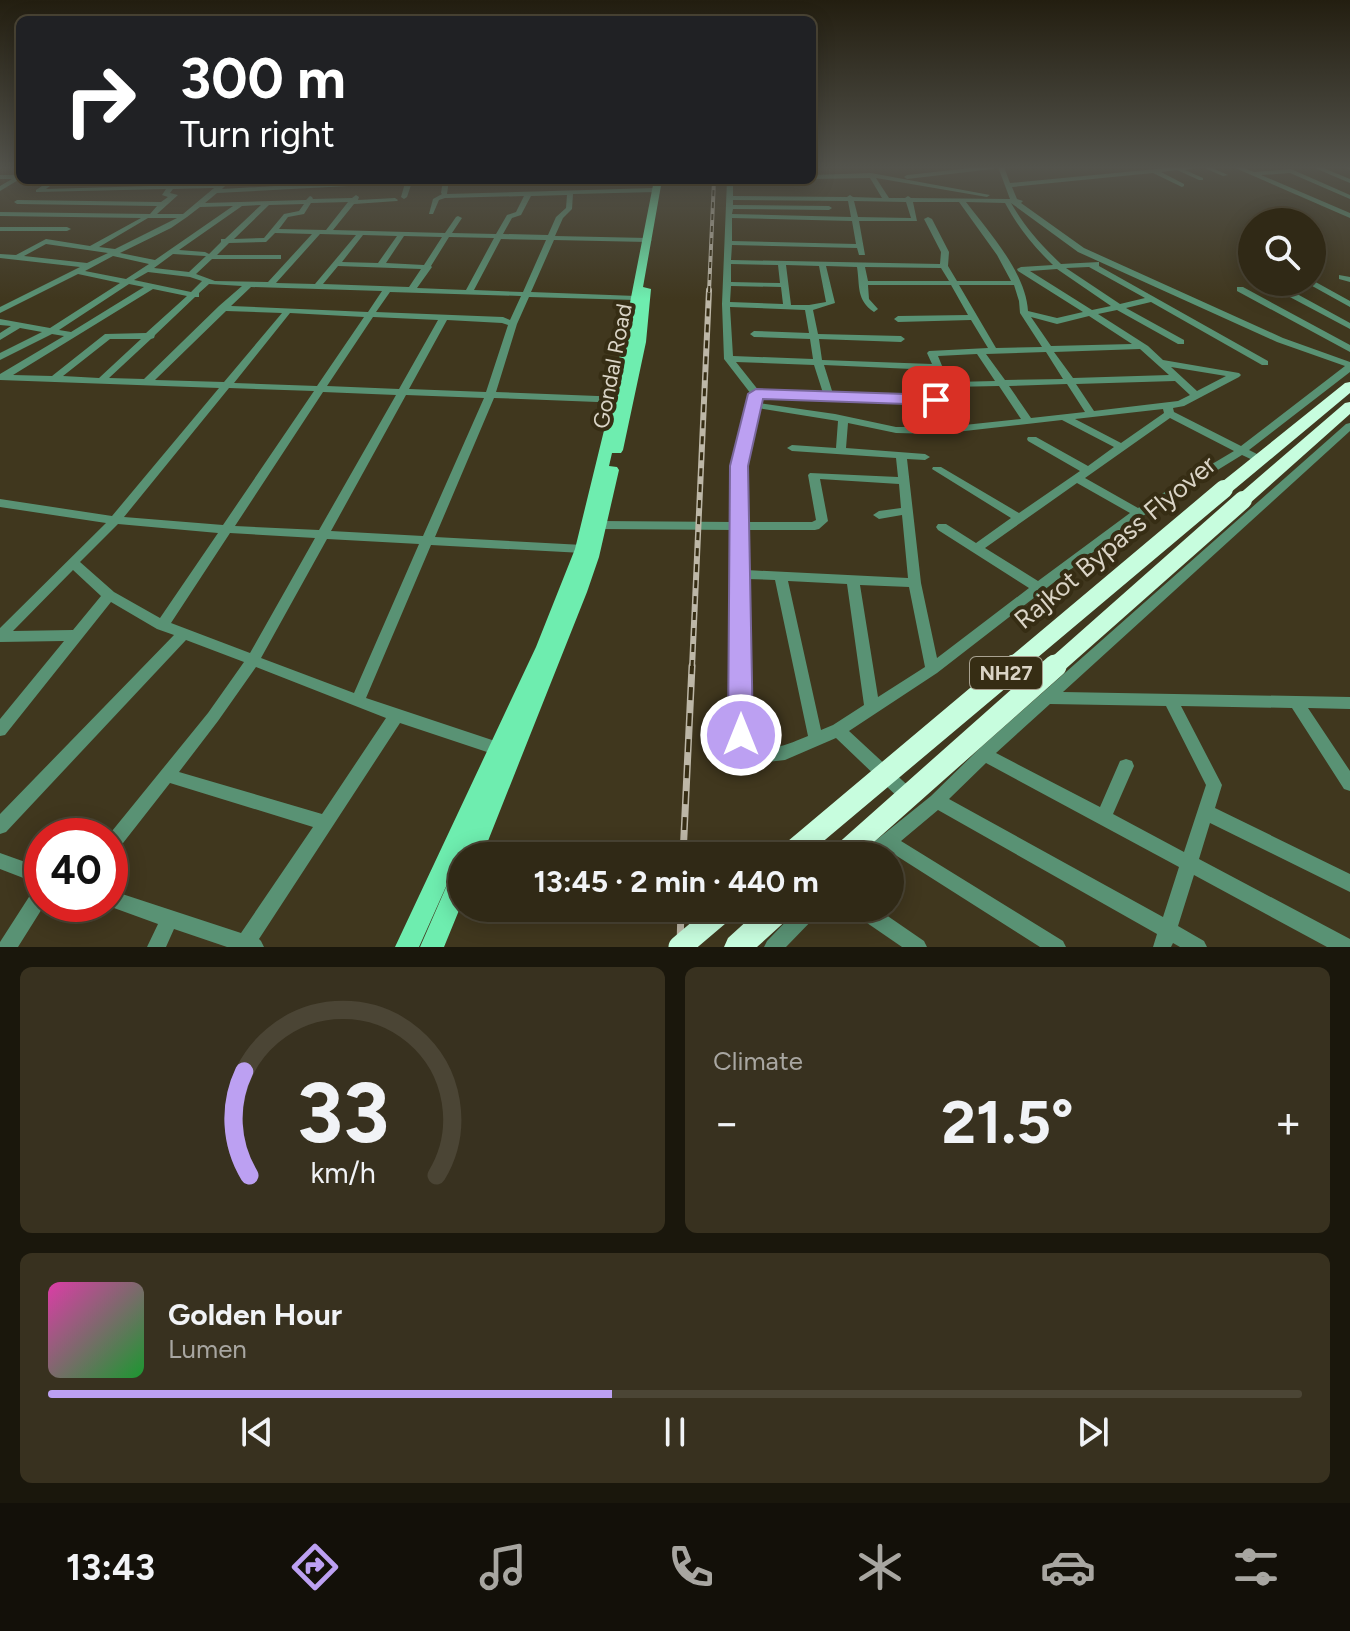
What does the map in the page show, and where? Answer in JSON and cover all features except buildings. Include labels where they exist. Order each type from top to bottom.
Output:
[{"type":"highway","name":"NH27","points":[[1261,460],[1350,386]]},
{"type":"highway","name":"NH27","points":[[857,842],[1350,406]]},
{"type":"highway","points":[[1299,451],[1325,449]]},
{"type":"highway","name":"Rajkot Bypass Flyover","points":[[805,842],[1261,460]]},
{"type":"highway","points":[[680,947],[709,922]]},
{"type":"highway","points":[[737,947],[765,922]]},
{"type":"main road","points":[[476,842],[506,751],[587,553],[622,400],[636,298],[654,211]]},
{"type":"main road","name":"Gondal Road","points":[[587,553],[600,525],[655,211]]},
{"type":"main road","points":[[407,947],[506,751]]},
{"type":"main road","points":[[432,947],[448,910]]},
{"type":"street","points":[[89,250],[155,211]]},
{"type":"street","points":[[0,310],[115,253],[190,211]]},
{"type":"street","points":[[0,357],[51,331],[230,211]]},
{"type":"street","points":[[191,275],[207,255],[258,211]]},
{"type":"street","points":[[224,241],[264,241],[286,215],[303,211]]},
{"type":"street","points":[[329,231],[346,211]]},
{"type":"street","points":[[469,292],[496,236],[509,216],[520,211]]},
{"type":"street","points":[[358,700],[490,395],[513,324],[560,217],[567,211]]},
{"type":"street","points":[[729,211],[726,304],[729,359],[756,400],[904,431],[951,430],[1091,413],[1168,410],[1240,452],[1261,460]]},
{"type":"street","points":[[800,211],[832,218],[915,220],[914,211]]},
{"type":"street","points":[[830,211],[832,218]]},
{"type":"street","points":[[852,211],[863,265],[865,300],[874,309]]},
{"type":"street","points":[[968,211],[1009,267],[1025,306],[1024,313],[1091,413]]},
{"type":"street","points":[[1013,211],[1014,216],[1058,268],[1181,342]]},
{"type":"street","points":[[1028,211],[1081,250],[1280,340],[1350,364]]},
{"type":"street","points":[[1031,211],[1097,253],[1266,330],[1350,364]]},
{"type":"street","points":[[0,214],[185,216]]},
{"type":"street","points":[[18,257],[90,216]]},
{"type":"street","points":[[412,289],[458,218]]},
{"type":"street","points":[[928,219],[945,252],[944,266],[993,350]]},
{"type":"street","points":[[0,229],[67,229]]},
{"type":"street","points":[[274,231],[406,231],[447,235],[648,240]]},
{"type":"street","points":[[270,285],[319,231]]},
{"type":"street","points":[[381,265],[406,231]]},
{"type":"street","points":[[318,286],[362,232]]},
{"type":"street","points":[[46,241],[156,263]]},
{"type":"street","points":[[728,243],[860,246]]},
{"type":"street","points":[[173,252],[278,257]]},
{"type":"street","points":[[0,256],[90,266]]},
{"type":"street","points":[[727,262],[944,266]]},
{"type":"street","points":[[1009,267],[1023,270],[1107,262]]},
{"type":"street","points":[[782,263],[787,307]]},
{"type":"street","points":[[336,264],[428,267]]},
{"type":"street","points":[[726,304],[809,308],[831,303],[822,264]]},
{"type":"street","points":[[1092,265],[1265,363]]},
{"type":"street","points":[[146,269],[191,275],[207,281],[249,284],[636,298]]},
{"type":"street","points":[[1023,270],[1141,346],[1196,395]]},
{"type":"street","points":[[78,272],[196,295]]},
{"type":"street","points":[[102,380],[196,295],[207,281]]},
{"type":"street","points":[[864,283],[1015,283]]},
{"type":"street","points":[[148,381],[249,284]]},
{"type":"street","points":[[727,284],[783,285]]},
{"type":"street","points":[[1,378],[152,286]]},
{"type":"street","points":[[162,625],[388,288]]},
{"type":"street","points":[[1326,291],[1350,304]]},
{"type":"street","points":[[1024,313],[1057,321],[1177,294]]},
{"type":"street","points":[[1253,296],[1350,349]]},
{"type":"street","points":[[1294,296],[1350,326]]},
{"type":"street","points":[[222,308],[503,320],[513,324]]},
{"type":"street","points":[[809,308],[818,362],[829,396]]},
{"type":"street","points":[[0,636],[115,520],[288,311]]},
{"type":"street","points":[[128,823],[253,660],[444,317]]},
{"type":"street","points":[[898,319],[973,317]]},
{"type":"street","points":[[0,322],[72,335]]},
{"type":"street","points":[[0,337],[19,325]]},
{"type":"street","points":[[754,334],[901,339]]},
{"type":"street","points":[[53,380],[108,336],[151,336]]},
{"type":"street","points":[[1141,346],[935,352],[933,356],[943,380],[952,385],[1178,378]]},
{"type":"street","points":[[980,352],[1028,421]]},
{"type":"street","points":[[729,359],[936,367]]},
{"type":"street","points":[[977,548],[1121,447],[1168,410],[1236,375],[1160,362]]},
{"type":"street","points":[[756,400],[739,466],[742,743],[747,749],[767,755],[785,753],[838,730],[932,669],[1036,586],[1138,513],[1240,452],[1350,364]]},
{"type":"street","points":[[1,378],[622,400]]},
{"type":"street","points":[[756,400],[829,396],[936,400],[942,405],[951,430]]},
{"type":"street","points":[[1063,416],[1121,447]]},
{"type":"street","points":[[841,451],[843,419]]},
{"type":"street","points":[[1057,947],[887,841],[931,805],[1350,426]]},
{"type":"street","points":[[1032,439],[1087,470]]},
{"type":"street","points":[[792,448],[925,457]]},
{"type":"street","points":[[901,456],[915,583],[932,669]]},
{"type":"street","points":[[1283,465],[1299,473]]},
{"type":"street","points":[[937,469],[1019,518]]},
{"type":"street","points":[[600,525],[738,527],[821,524],[814,475],[903,481]]},
{"type":"street","points":[[1076,478],[1138,513]]},
{"type":"street","points":[[0,503],[115,520],[587,553]]},
{"type":"street","points":[[879,515],[906,511]]},
{"type":"street","points":[[942,527],[1036,586]]},
{"type":"street","points":[[73,563],[109,595],[162,625],[396,716],[506,751]]},
{"type":"street","points":[[740,574],[915,583]]},
{"type":"street","points":[[781,577],[816,740]]},
{"type":"street","points":[[853,580],[872,708]]},
{"type":"street","points":[[0,730],[109,595]]},
{"type":"street","points":[[0,826],[183,634]]},
{"type":"street","points":[[0,636],[76,635]]},
{"type":"street","points":[[1048,698],[1350,703]]},
{"type":"street","points":[[1165,938],[1214,789],[1213,779],[1171,701]]},
{"type":"street","points":[[1297,704],[1350,784]]},
{"type":"street","points":[[128,905],[250,945],[396,716]]},
{"type":"street","points":[[838,730],[893,783],[1165,938],[1198,947]]},
{"type":"street","points":[[984,754],[1346,947]]},
{"type":"street","points":[[1103,818],[1126,766]]},
{"type":"street","points":[[166,775],[325,823]]},
{"type":"street","points":[[1205,812],[1350,883]]},
{"type":"street","points":[[0,861],[24,870]]},
{"type":"street","points":[[156,947],[170,919]]},
{"type":"street","points":[[7,947],[24,920]]},
{"type":"street","points":[[773,947],[798,922]]},
{"type":"street","points":[[881,922],[918,947]]},
{"type":"railway","points":[[709,292],[713,211]]},
{"type":"railway","points":[[692,668],[709,290]]},
{"type":"railway","points":[[684,842],[692,666]]},
{"type":"railway","points":[[680,947],[681,922]]},
{"type":"route","points":[[741,735],[739,466],[756,394],[936,400]]}]
